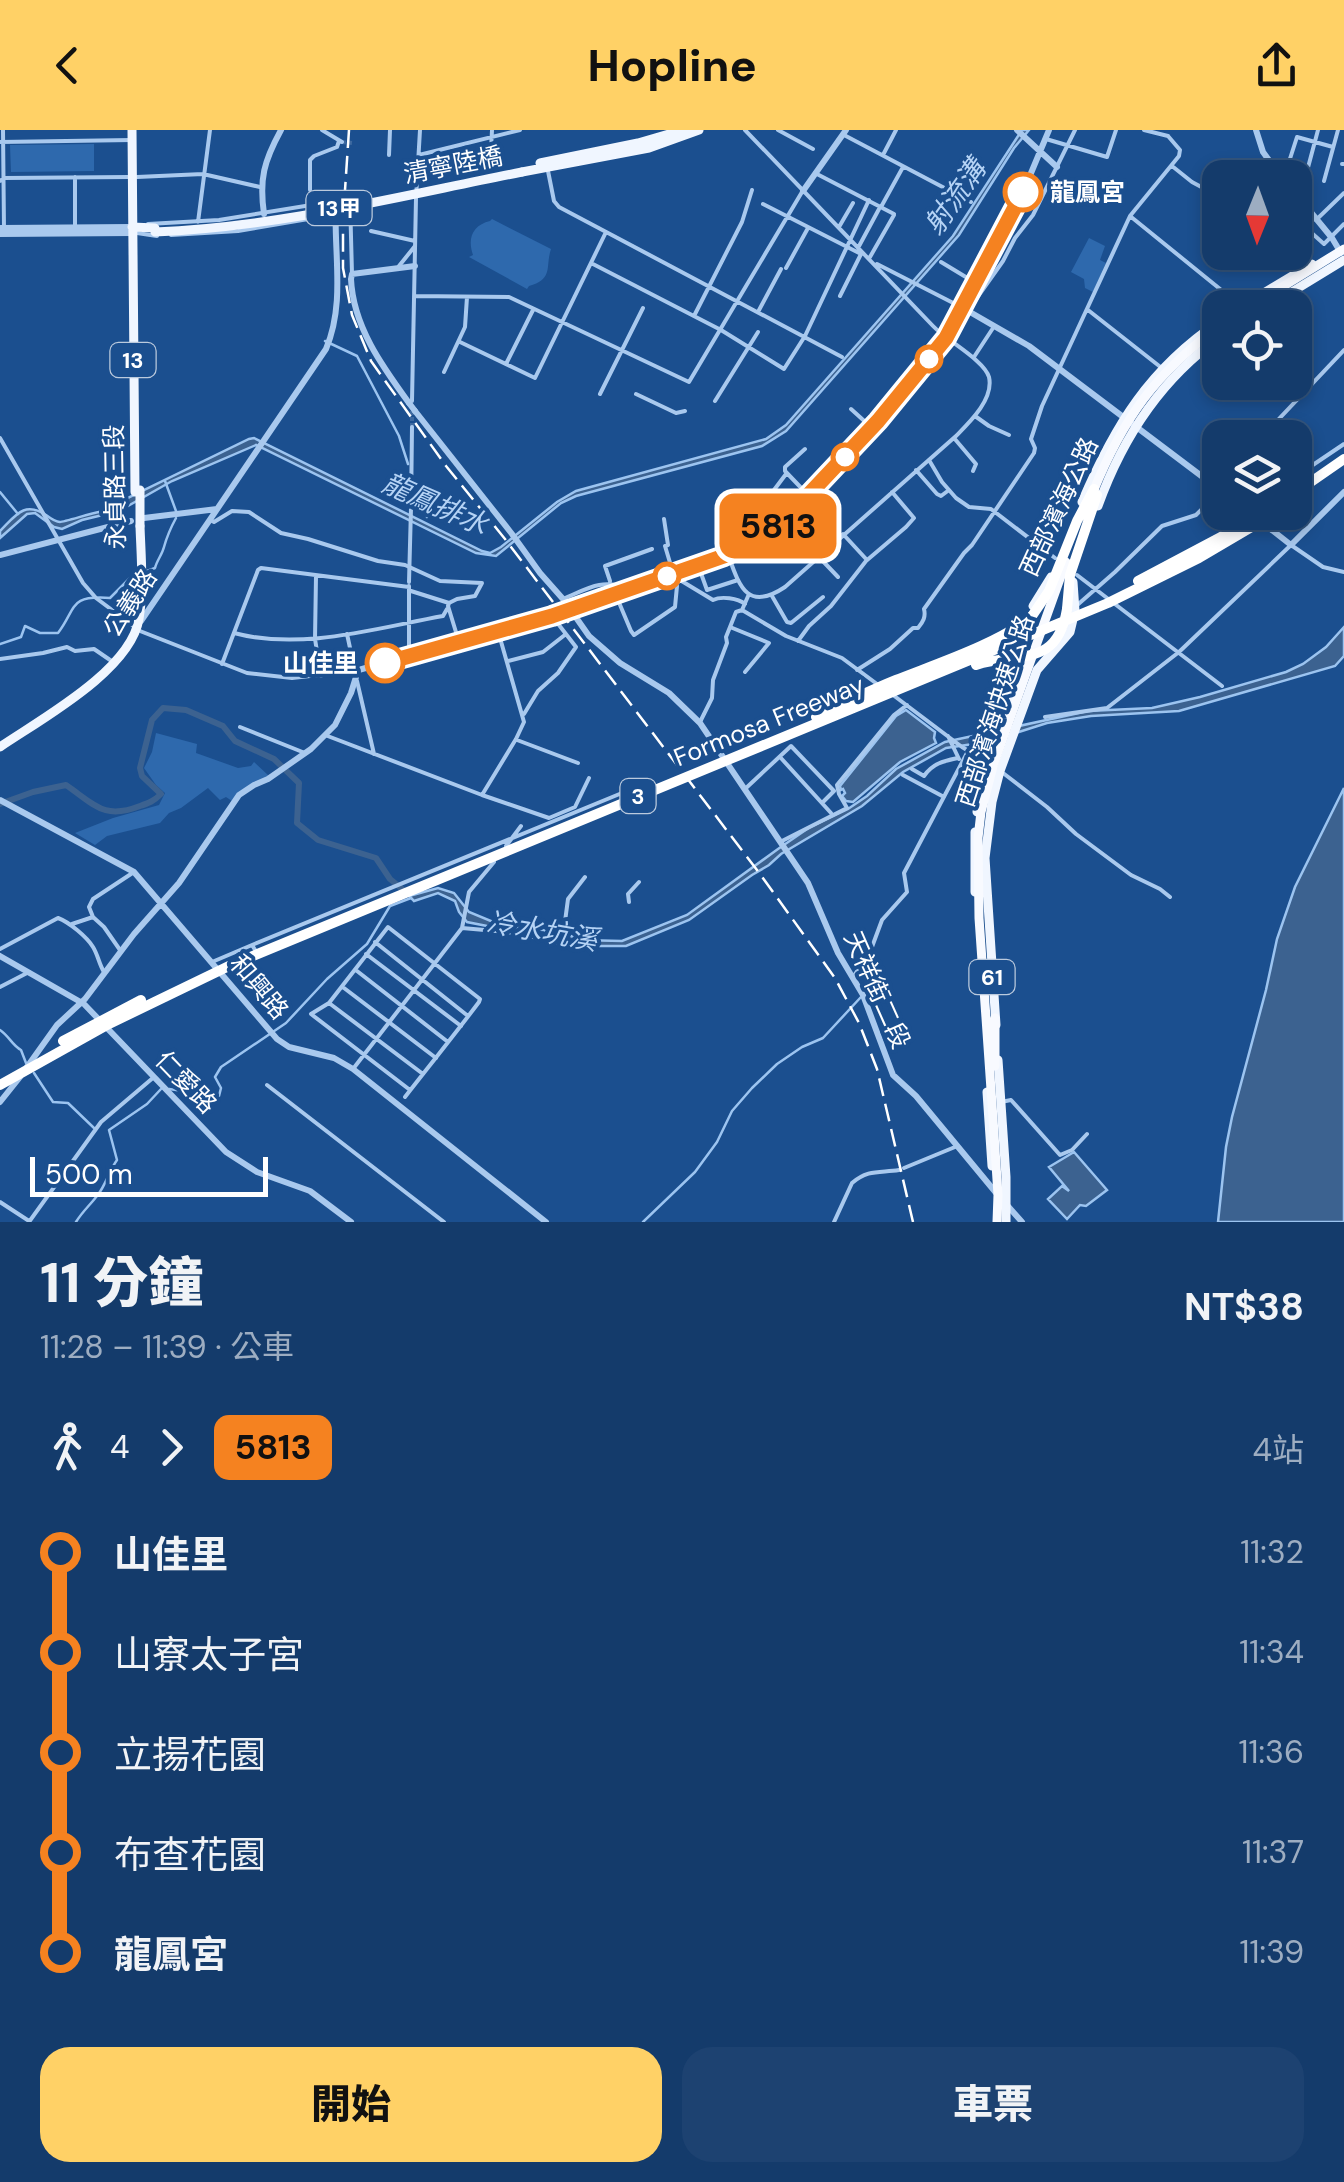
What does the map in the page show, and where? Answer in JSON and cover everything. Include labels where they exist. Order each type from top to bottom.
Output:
[{"type":"highway","points":[[1274,290],[1343,253]]},
{"type":"highway","points":[[1289,290],[1343,253]]},
{"type":"highway","name":"西部濱海快速公路","points":[[1000,1198],[977,875],[981,812],[1097,493],[1130,421],[1153,386],[1202,339]]},
{"type":"highway","name":"西部濱海快速公路","points":[[1130,421],[1202,344]]},
{"type":"highway","points":[[1312,481],[1344,459]]},
{"type":"highway","points":[[1312,490],[1344,468]]},
{"type":"highway","points":[[857,707],[906,693],[985,662],[1035,655],[1048,648],[1071,608],[1070,575],[1097,493]]},
{"type":"highway","points":[[786,732],[952,658],[1032,616],[1049,591],[1076,521],[1097,493]]},
{"type":"highway","name":"Formosa Freeway","points":[[0,1081],[90,1025],[229,959],[786,732],[1111,594],[1230,530]]},
{"type":"highway","name":"Formosa Freeway","points":[[0,1081],[231,964],[1124,595],[1246,530]]},
{"type":"highway","name":"西部濱海快速公路","points":[[995,767],[982,839],[1000,1222]]},
{"type":"highway","points":[[984,985],[984,1042]]},
{"type":"highway","points":[[995,1066],[996,1018]]},
{"type":"main road","name":"13甲","points":[[547,165],[683,130]]},
{"type":"main road","name":"13甲","points":[[547,165],[650,148],[698,130]]},
{"type":"main road","name":"13","points":[[133,133],[134,230]]},
{"type":"main road","name":"清寧陸橋","points":[[134,230],[273,217],[547,165]]},
{"type":"main road","name":"永貞路三段","points":[[132,625],[141,590],[134,230]]},
{"type":"main road","points":[[1292,290],[1343,253]]},
{"type":"main road","name":"西部濱海公路","points":[[1011,723],[1027,616],[1049,581],[1086,493],[1163,369],[1202,335]]},
{"type":"main road","name":"西部濱海公路","points":[[1011,723],[1042,662],[1070,632],[1075,567],[1097,493]]},
{"type":"main road","name":"公義路","points":[[0,744],[79,695],[111,661],[132,625]]},
{"type":"main road","name":"61","points":[[995,767],[986,858],[1001,1102],[1000,1198]]},
{"type":"main road","name":"61","points":[[995,767],[980,798],[974,842],[984,1042],[1000,1198]]},
{"type":"street","points":[[2,231],[3,130]]},
{"type":"street","points":[[198,222],[210,130]]},
{"type":"street","points":[[264,214],[260,187],[266,159],[282,130]]},
{"type":"street","points":[[310,190],[310,160],[338,148],[341,142],[322,130]]},
{"type":"street","points":[[390,130],[390,155]]},
{"type":"street","points":[[410,402],[420,130]]},
{"type":"street","points":[[490,170],[492,130]]},
{"type":"street","points":[[418,155],[520,130]]},
{"type":"street","points":[[728,554],[738,580],[749,594],[758,598],[772,596],[785,588],[954,438],[975,416],[990,386],[985,368],[946,338],[745,130]]},
{"type":"street","points":[[778,130],[812,149]]},
{"type":"street","points":[[791,138],[795,130]]},
{"type":"street","points":[[884,155],[896,130]]},
{"type":"street","points":[[963,308],[974,302],[1004,261],[1011,244],[1036,210],[1076,130]]},
{"type":"street","points":[[0,438],[3,450],[83,583],[132,625],[248,673],[269,677],[356,674],[552,616],[674,575],[757,541],[786,519],[872,428],[946,338],[1021,197],[1048,134],[1069,146],[1107,157],[1116,130]]},
{"type":"street","points":[[858,670],[918,628],[925,618],[924,609],[1034,453],[1032,439],[1038,415],[1130,216],[1180,153],[1168,136],[1144,130]]},
{"type":"street","points":[[1168,136],[1173,130]]},
{"type":"street","points":[[1256,130],[1269,160]]},
{"type":"street","points":[[1310,160],[1318,130]]},
{"type":"street","points":[[1324,180],[1338,130]]},
{"type":"street","points":[[414,296],[509,297],[689,382],[787,216],[845,132],[972,202]]},
{"type":"street","points":[[1020,132],[1057,167]]},
{"type":"street","points":[[2,142],[133,133]]},
{"type":"street","points":[[1289,160],[1296,137],[1333,147]]},
{"type":"street","points":[[547,165],[555,204],[842,357]]},
{"type":"street","points":[[866,256],[880,208],[904,165]]},
{"type":"street","points":[[1172,166],[1202,188]]},
{"type":"street","points":[[2,179],[203,174],[260,187]]},
{"type":"street","points":[[816,174],[894,215],[840,296]]},
{"type":"street","points":[[75,177],[75,228]]},
{"type":"street","points":[[694,316],[742,222],[752,190]]},
{"type":"street","points":[[1316,220],[1344,193]]},
{"type":"street","points":[[350,199],[353,295],[382,367],[589,636],[620,662],[669,693],[700,723],[782,843],[848,808],[838,794],[838,785],[894,715],[907,705]]},
{"type":"street","points":[[591,263],[721,330],[784,369],[805,336],[869,200]]},
{"type":"street","points":[[2,231],[66,234],[134,230],[150,223],[249,216],[336,201],[335,214],[202,235],[153,236],[134,230],[75,228],[2,231]]},
{"type":"street","points":[[839,228],[852,203]]},
{"type":"street","points":[[763,204],[1029,346],[1202,479]]},
{"type":"street","name":"公義路","points":[[132,625],[266,440],[328,343],[335,320],[338,273],[335,214]]},
{"type":"street","points":[[1312,215],[1343,253]]},
{"type":"street","points":[[249,216],[251,229]]},
{"type":"street","points":[[1130,216],[1222,290]]},
{"type":"street","points":[[1312,233],[1324,244],[1344,224]]},
{"type":"street","points":[[758,312],[808,227]]},
{"type":"street","points":[[66,234],[75,228]]},
{"type":"street","points":[[371,231],[415,244]]},
{"type":"street","points":[[460,342],[535,378],[606,232]]},
{"type":"street","points":[[397,268],[415,244]]},
{"type":"street","points":[[941,262],[984,288]]},
{"type":"street","points":[[352,274],[414,266]]},
{"type":"street","points":[[600,394],[650,294]]},
{"type":"street","points":[[444,372],[465,327],[467,297]]},
{"type":"street","points":[[506,364],[534,308]]},
{"type":"street","points":[[1087,308],[1163,369]]},
{"type":"street","points":[[974,357],[994,327]]},
{"type":"street","points":[[716,401],[758,332]]},
{"type":"street","points":[[1279,420],[1344,350]]},
{"type":"street","points":[[636,394],[676,413],[685,411]]},
{"type":"street","points":[[852,409],[872,428]]},
{"type":"street","points":[[975,416],[1009,435]]},
{"type":"street","points":[[408,656],[412,427]]},
{"type":"street","points":[[954,438],[976,464],[973,471]]},
{"type":"street","points":[[1312,466],[1344,444]]},
{"type":"street","points":[[805,449],[785,467],[786,474],[808,494]]},
{"type":"street","points":[[928,460],[949,490],[969,507],[994,512],[1055,558]]},
{"type":"street","points":[[916,470],[937,494],[941,496],[949,490]]},
{"type":"street","points":[[742,523],[786,474]]},
{"type":"street","points":[[798,641],[866,560],[914,518],[892,492]]},
{"type":"street","points":[[1046,717],[1107,708],[1179,652],[1344,492]]},
{"type":"street","points":[[768,498],[786,519]]},
{"type":"street","points":[[722,510],[730,506],[757,541]]},
{"type":"street","points":[[1071,608],[1096,590],[1162,526],[1192,517],[1202,507]]},
{"type":"street","points":[[0,555],[218,508]]},
{"type":"street","points":[[210,520],[214,522],[232,512],[249,512],[277,531],[378,561],[405,564],[434,579],[482,583],[475,596],[449,605],[443,616],[315,639],[269,640],[234,632]]},
{"type":"street","points":[[615,594],[634,635],[675,607],[678,592],[664,546],[668,545],[664,520]]},
{"type":"street","points":[[1272,530],[1289,547],[1323,568],[1344,572]]},
{"type":"street","points":[[843,534],[866,560]]},
{"type":"street","points":[[611,583],[605,566],[652,550]]},
{"type":"street","points":[[818,556],[838,577]]},
{"type":"street","points":[[698,565],[707,590],[738,580]]},
{"type":"street","points":[[222,664],[262,568],[409,586],[449,605]]},
{"type":"street","points":[[316,575],[315,639],[321,676]]},
{"type":"street","points":[[674,575],[714,600],[719,597],[742,601],[743,607],[798,641],[842,658],[949,738],[995,767],[1131,875],[1170,897]]},
{"type":"street","points":[[1078,576],[1222,686]]},
{"type":"street","points":[[564,599],[611,583],[628,588]]},
{"type":"street","points":[[700,723],[712,698],[713,680],[726,637],[749,594]]},
{"type":"street","points":[[772,596],[791,624],[822,597]]},
{"type":"street","points":[[449,605],[458,642]]},
{"type":"street","points":[[524,715],[538,691],[558,673],[576,647],[552,616]]},
{"type":"street","points":[[730,627],[769,642],[745,672]]},
{"type":"street","points":[[482,796],[524,722],[498,631]]},
{"type":"street","points":[[347,634],[374,754]]},
{"type":"street","points":[[508,661],[543,652],[566,634]]},
{"type":"street","points":[[0,658],[67,647],[75,651],[94,650],[111,661]]},
{"type":"street","points":[[0,1102],[57,1025],[82,1002],[188,870],[238,794],[281,770],[335,724],[356,674]]},
{"type":"street","points":[[240,727],[303,754]]},
{"type":"street","points":[[325,735],[549,818],[574,807],[590,778]]},
{"type":"street","points":[[949,738],[960,761]]},
{"type":"street","points":[[516,739],[578,763]]},
{"type":"street","points":[[745,790],[791,746],[834,790],[822,802]]},
{"type":"street","points":[[854,977],[870,954],[882,920],[907,892],[904,873],[965,749]]},
{"type":"street","points":[[780,758],[831,813]]},
{"type":"street","points":[[912,769],[924,776],[939,762],[960,761]]},
{"type":"street","points":[[903,775],[944,796]]},
{"type":"street","points":[[212,962],[639,787],[644,799],[221,973]]},
{"type":"street","name":"和興路","points":[[0,800],[134,872],[274,1036],[289,1047],[334,1058],[352,1069],[546,1222]]},
{"type":"street","points":[[597,803],[603,816]]},
{"type":"street","points":[[551,822],[557,834]]},
{"type":"street","points":[[352,1069],[462,928],[468,892],[521,826]]},
{"type":"street","name":"天祥街二段","points":[[782,843],[808,883],[831,938],[854,977],[893,1076],[916,1096],[1022,1222]]},
{"type":"street","points":[[479,851],[485,864]]},
{"type":"street","points":[[121,953],[89,907],[92,900],[134,872]]},
{"type":"street","points":[[462,928],[562,944],[568,899],[585,877]]},
{"type":"street","points":[[411,879],[420,890]]},
{"type":"street","points":[[629,902],[628,894],[639,882]]},
{"type":"street","points":[[352,904],[358,916]]},
{"type":"street","points":[[0,952],[58,918],[72,924],[92,945],[106,973]]},
{"type":"street","points":[[72,924],[93,918]]},
{"type":"street","points":[[405,1097],[480,1000],[388,927],[329,1003],[312,1014],[410,1090]]},
{"type":"street","points":[[376,942],[468,1016]]},
{"type":"street","points":[[252,945],[259,957]]},
{"type":"street","name":"仁愛路","points":[[0,952],[82,1002],[236,1159],[257,1172],[310,1191],[351,1222]]},
{"type":"street","points":[[366,954],[460,1026]]},
{"type":"street","points":[[355,970],[448,1042]]},
{"type":"street","points":[[0,987],[29,972]]},
{"type":"street","points":[[342,987],[436,1058]]},
{"type":"street","points":[[329,1003],[423,1074]]},
{"type":"street","points":[[0,1202],[30,1222],[101,1122],[158,1081]]},
{"type":"street","points":[[268,1084],[444,1222]]},
{"type":"street","points":[[1001,1102],[1011,1100],[1060,1155],[1072,1150],[1087,1134]]},
{"type":"street","points":[[834,1222],[856,1179],[877,1170],[902,1169],[956,1146]]},
{"type":"shaded area","points":[[1022,130],[1029,130],[959,235],[786,431],[762,446],[576,496],[561,503],[496,556],[476,553],[256,445],[172,481],[119,511],[62,529],[35,513],[27,514],[0,538],[0,531],[26,510],[38,511],[60,522],[99,512],[254,438],[490,553],[576,491],[766,439],[786,425],[953,236]]},
{"type":"shaded area","points":[[94,144],[94,171],[11,172],[10,145]]},
{"type":"shaded area","points":[[492,219],[551,249],[542,280],[527,289],[469,257],[473,255],[473,233]]},
{"type":"shaded area","points":[[1089,238],[1105,246],[1100,260],[1106,263],[1093,292],[1085,288],[1084,279],[1071,272]]},
{"type":"shaded area","points":[[1344,627],[1344,656],[1335,666],[1179,711],[1091,716],[946,748],[903,772],[862,806],[781,854],[689,920],[626,946],[582,946],[544,930],[467,922],[455,901],[438,893],[414,901],[409,896],[438,888],[454,893],[469,912],[498,924],[539,922],[580,940],[622,941],[687,915],[810,827],[867,796],[896,769],[945,742],[1088,711],[1152,708],[1200,697],[1303,664]]},
{"type":"shaded area","points":[[906,710],[935,732],[936,743],[900,762],[853,802],[846,801],[840,786],[896,716]]},
{"type":"shaded area","points":[[156,733],[197,744],[196,753],[238,768],[254,762],[269,776],[232,801],[226,797],[220,800],[208,788],[160,823],[107,836],[95,845],[75,833],[159,805],[165,793],[144,768]]},
{"type":"shaded area","points":[[1344,788],[1344,1222],[1218,1222],[1232,1117],[1277,939],[1295,887]]},
{"type":"shaded area","points":[[1074,1152],[1107,1190],[1086,1206],[1080,1205],[1067,1219],[1048,1199],[1062,1186],[1069,1191],[1049,1167]]},
{"type":"waterway","name":"龍鳳排水","points":[[325,341],[357,356],[399,436],[408,464]]},
{"type":"waterway","points":[[165,481],[176,511]]},
{"type":"waterway","name":"龍鳳排水","points":[[415,483],[427,517]]},
{"type":"waterway","points":[[0,492],[18,514]]},
{"type":"waterway","points":[[147,571],[155,568],[176,518]]},
{"type":"waterway","points":[[0,644],[21,637],[25,626],[40,633],[58,633],[80,601],[110,598],[131,577]]},
{"type":"waterway","name":"冷水坑溪","points":[[0,804],[66,785],[108,811],[128,810],[151,801],[161,794],[142,776],[140,768],[152,720],[163,708],[186,710],[223,726],[235,741],[274,759],[299,783],[297,823],[318,840],[376,858],[390,879],[407,893]]},
{"type":"waterway","points":[[169,1089],[219,1096],[221,1088],[215,1077],[221,1067],[286,1023],[367,944],[390,906],[411,898]]},
{"type":"waterway","points":[[643,1222],[695,1172],[717,1142],[732,1111],[752,1088],[777,1064],[823,1038],[861,997]]},
{"type":"waterway","points":[[0,1030],[21,1050],[26,1063]]},
{"type":"waterway","points":[[34,1073],[53,1102],[68,1103],[94,1128]]},
{"type":"waterway","points":[[76,1222],[100,1192],[117,1160],[109,1130],[147,1104],[161,1089]]},
{"type":"tunnel","points":[[342,142],[352,143]]},
{"type":"tunnel","points":[[412,407],[412,427]]},
{"type":"railway","points":[[349,130],[343,268],[352,315],[371,361],[446,466],[760,874],[835,978],[877,1069],[913,1222]]},
{"type":"bus line","name":"5813","points":[[385,663],[552,616],[724,556],[757,541],[782,523],[878,421],[946,338],[1023,192]]},
{"type":"place","name":"龍鳳宮","points":[[1023,192]]},
{"type":"place","name":"山佳里","points":[[385,663]]},
{"type":"water label","name":"射流溝","points":[[955,197]]}]
